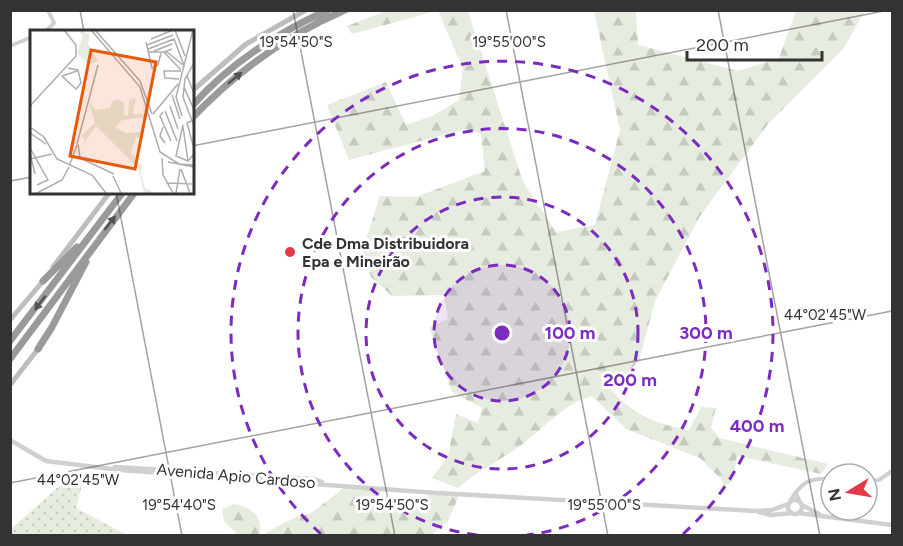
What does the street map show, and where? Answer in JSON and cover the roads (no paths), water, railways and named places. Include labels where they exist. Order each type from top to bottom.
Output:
[{"type":"highway","points":[[194,104],[229,71],[260,47],[295,25],[328,10]]},
{"type":"highway","points":[[194,116],[252,65],[300,33],[345,10]]},
{"type":"highway","points":[[10,341],[121,194]]},
{"type":"highway","points":[[10,358],[133,194]]},
{"type":"highway","points":[[43,281],[92,232]]},
{"type":"highway","points":[[38,349],[97,241]]},
{"type":"main road","points":[[194,89],[246,44],[306,10]]},
{"type":"main road","points":[[10,320],[43,281],[108,194]]},
{"type":"main road","points":[[10,385],[38,349]]},
{"type":"street","points":[[47,30],[54,23],[48,10]]},
{"type":"street","points":[[10,46],[30,38]]},
{"type":"street","name":"Avenida Apio Cardoso","points":[[10,440],[46,461],[113,468],[314,479],[324,483],[436,493],[756,511],[772,510],[789,503],[801,503],[819,514]]},
{"type":"street","points":[[879,480],[892,471]]},
{"type":"street","points":[[796,493],[801,503],[801,510],[795,513],[789,503],[796,493],[803,483],[811,478],[819,478]]},
{"type":"street","name":"Avenida Apio Cardoso","points":[[756,511],[771,515],[795,513],[819,515]]},
{"type":"street","name":"Avenida Apio Cardoso","points":[[871,522],[892,525]]},
{"type":"place","name":"Cde Dma Distribuidora Epa e Mineirão","points":[[290,252]]}]
